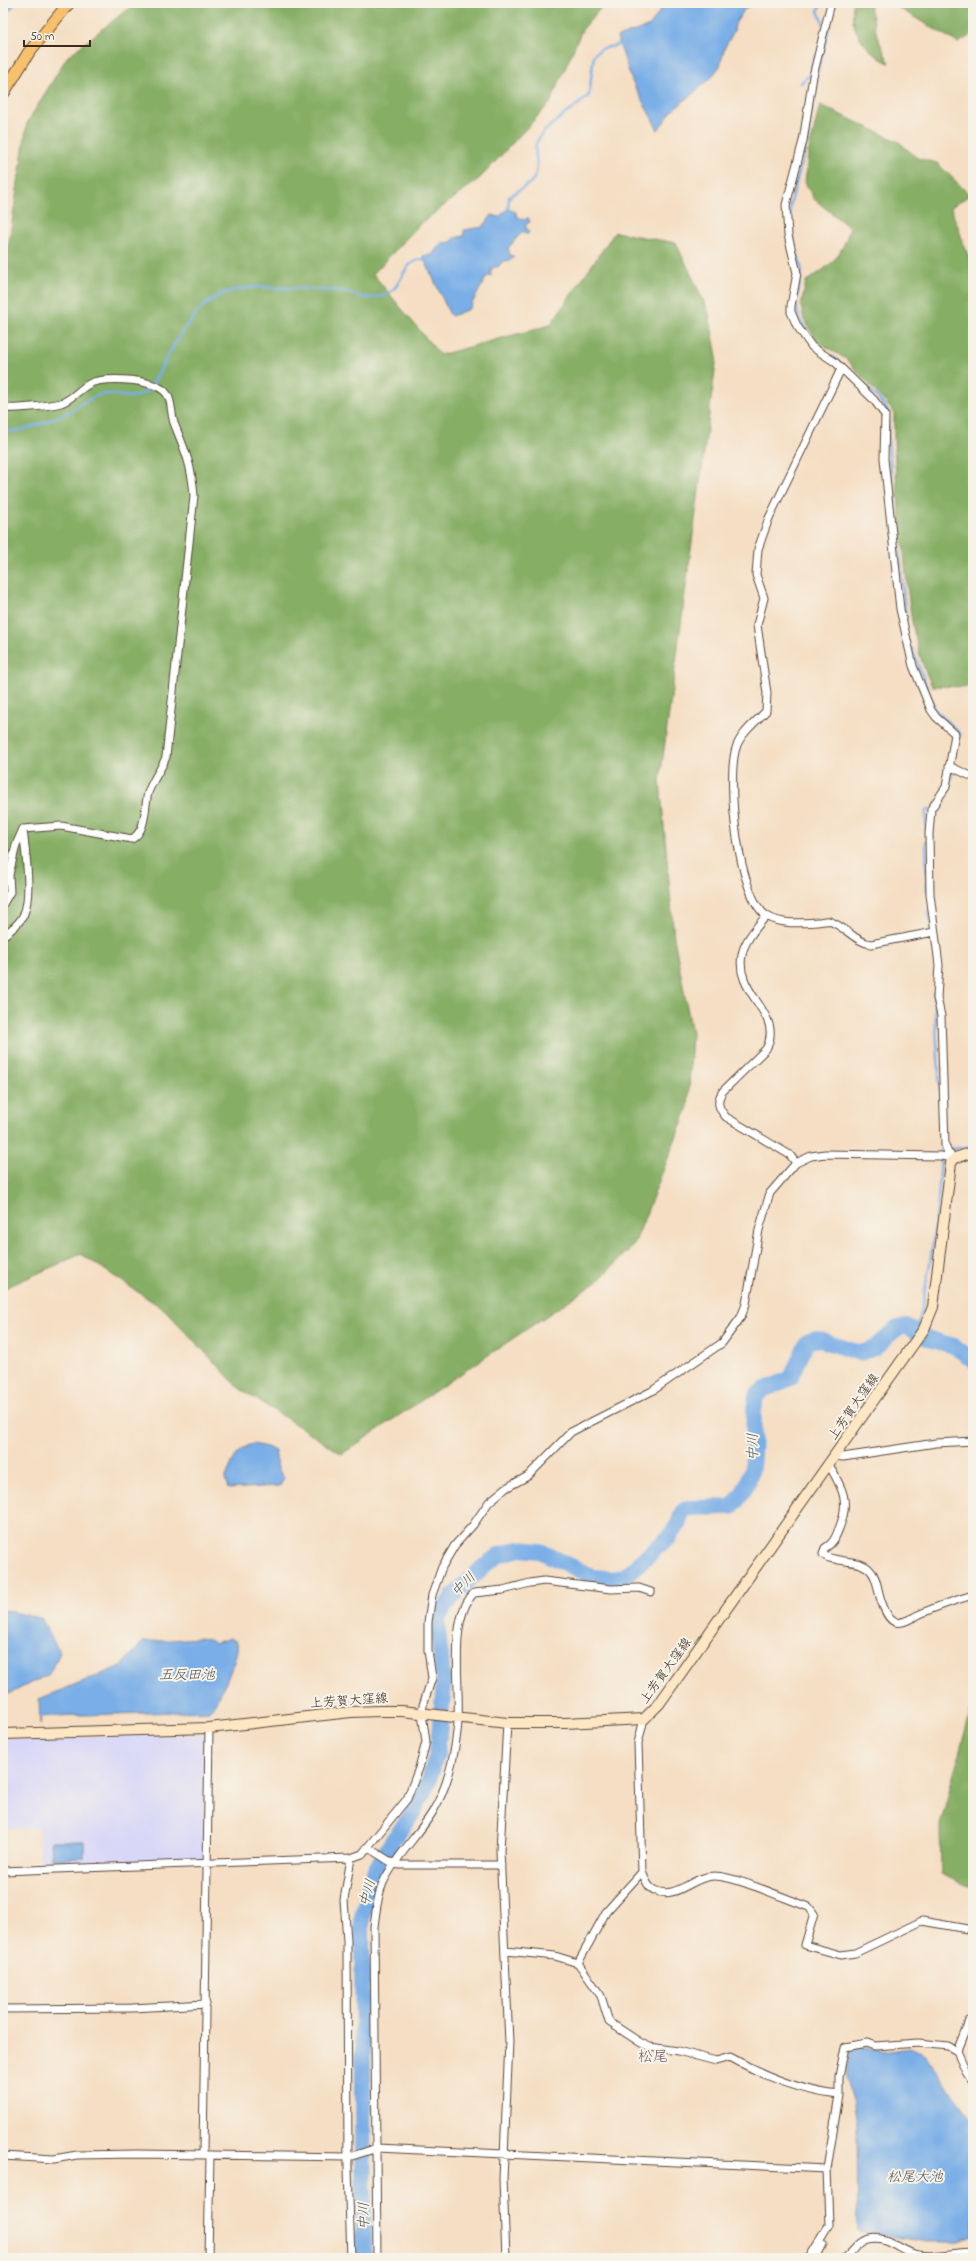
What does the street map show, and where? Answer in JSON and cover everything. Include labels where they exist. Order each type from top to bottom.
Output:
[{"type":"main road","points":[[3,94],[29,52],[69,3]]},
{"type":"main road","points":[[955,1158],[973,1152]]},
{"type":"main road","name":"上芳賀大窪線","points":[[3,1734],[209,1728],[351,1712],[426,1714],[507,1723],[565,1723],[644,1719],[659,1704],[829,1466],[924,1329],[933,1307],[943,1232],[948,1171],[955,1158]]},
{"type":"street","points":[[831,3],[813,76],[803,141],[786,205],[788,235],[797,273],[791,306],[793,318],[812,348],[835,362],[874,400],[885,415],[884,459],[900,609],[913,666],[931,710],[936,717],[955,734],[951,767],[944,793],[931,810],[930,894],[932,932],[939,965],[937,998],[941,1016],[945,1145],[948,1153],[955,1158]]},
{"type":"street","points":[[842,369],[769,518],[756,560],[756,575],[764,598],[757,625],[767,693],[766,711],[740,740],[736,748],[732,782],[733,807],[743,871],[759,908],[766,916],[791,923],[829,921],[861,941],[871,944],[932,932]]},
{"type":"street","points":[[3,408],[13,409],[61,403],[72,398],[90,384],[101,380],[116,379],[152,385],[164,391],[169,398],[174,422],[189,459],[194,496],[166,757],[148,794],[144,822],[136,836],[132,839],[61,826],[23,829]]},
{"type":"street","points":[[951,767],[973,777]]},
{"type":"street","points":[[3,904],[10,892],[9,875],[16,845],[23,829]]},
{"type":"street","points":[[3,936],[23,917],[27,900],[23,829]]},
{"type":"street","points":[[766,916],[746,945],[742,955],[741,965],[742,975],[747,990],[770,1026],[770,1041],[762,1053],[723,1091],[719,1096],[718,1104],[720,1110],[726,1118],[790,1155],[796,1163]]},
{"type":"street","points":[[3,1872],[351,1858],[370,1849],[407,1799],[424,1754],[426,1742],[426,1714],[423,1705],[432,1678],[428,1636],[432,1595],[442,1567],[455,1545],[474,1525],[489,1502],[506,1488],[528,1476],[571,1432],[652,1391],[722,1343],[741,1317],[746,1304],[758,1230],[770,1193],[796,1163],[811,1156],[825,1154],[941,1156],[955,1158]]},
{"type":"street","points":[[835,1456],[843,1457],[936,1443],[973,1441]]},
{"type":"street","points":[[829,1466],[841,1486],[846,1506],[836,1538],[832,1544],[824,1548],[824,1554],[829,1558],[856,1561],[870,1570],[875,1577],[880,1599],[891,1620],[896,1622],[905,1621],[939,1604],[956,1602],[973,1595]]},
{"type":"street","points":[[377,2258],[374,1927],[379,1894],[392,1862],[432,1813],[442,1790],[458,1731],[455,1718],[459,1687],[457,1654],[460,1628],[465,1606],[474,1593],[503,1590],[530,1582],[544,1581],[611,1589],[639,1588],[651,1592]]},
{"type":"street","points":[[644,1719],[638,1743],[642,1872],[649,1886],[654,1890],[671,1893],[702,1878],[715,1876],[809,1907],[814,1914],[805,1945],[841,1955],[855,1953],[866,1946],[922,1921],[973,1930]]},
{"type":"street","points":[[506,2258],[503,2179],[509,2042],[501,1865],[507,1723]]},
{"type":"street","points":[[208,2258],[206,2004],[209,1728]]},
{"type":"street","points":[[370,1849],[392,1862],[501,1865]]},
{"type":"street","points":[[351,1858],[344,1900],[348,1941],[351,2258]]},
{"type":"street","points":[[578,1963],[606,1912],[642,1872]]},
{"type":"street","points":[[506,1951],[555,1956],[578,1963],[601,1996],[609,2022],[641,2043],[650,2047],[678,2051],[716,2062],[730,2057],[751,2069],[790,2084],[820,2093],[839,2095]]},
{"type":"street","points":[[3,2009],[132,2008],[206,2004]]},
{"type":"street","points":[[956,2051],[969,2021],[973,2019]]},
{"type":"street","points":[[816,2258],[830,2220],[827,2169],[839,2095],[839,2076],[845,2047],[867,2043],[875,2046],[918,2044],[948,2046],[956,2051],[973,2081]]},
{"type":"street","points":[[3,2156],[54,2159],[77,2155],[207,2154],[349,2157],[377,2148],[827,2169]]},
{"type":"street","points":[[809,2258],[825,2234]]},
{"type":"street","points":[[845,2258],[861,2242],[869,2238],[879,2238],[917,2255],[973,2252]]},
{"type":"shaded area","points":[[201,1734],[205,1737],[204,1857],[199,1861],[40,1866],[39,1828],[3,1829],[3,1738]]},
{"type":"green space","points":[[132,3],[605,3],[582,30],[550,103],[480,178],[419,225],[373,274],[440,355],[550,325],[615,232],[676,243],[708,310],[717,356],[660,780],[674,938],[692,1033],[688,1107],[634,1245],[598,1281],[342,1454],[239,1388],[165,1310],[81,1254],[3,1289],[3,282],[27,123],[67,57],[129,8]]},
{"type":"green space","points":[[853,3],[872,3],[870,6],[877,36],[889,63],[872,52],[858,34],[853,22]]},
{"type":"green space","points":[[890,3],[973,3],[973,34],[958,43]]},
{"type":"green space","points":[[820,105],[899,142],[917,158],[937,163],[970,195],[951,207],[973,270],[973,686],[971,687],[932,686],[919,652],[911,616],[896,478],[894,412],[846,359],[817,341],[804,320],[801,306],[806,281],[822,271],[834,260],[847,238],[850,228],[814,199],[805,183],[808,154]]},
{"type":"green space","points":[[973,1702],[973,1886],[971,1887],[941,1874],[940,1825]]},
{"type":"water","points":[[661,3],[753,3],[744,10],[735,24],[734,31],[725,47],[720,66],[710,79],[671,112],[658,130],[632,81],[617,37],[650,26],[661,9]]},
{"type":"water","points":[[507,209],[516,212],[516,216],[525,220],[528,217],[530,222],[525,225],[529,232],[527,235],[523,231],[508,248],[510,255],[514,257],[511,260],[503,261],[498,267],[493,267],[490,273],[492,275],[487,276],[469,309],[452,316],[450,315],[423,256],[432,255],[441,243],[452,242],[454,238],[464,236],[464,230],[483,227],[492,215],[499,217]]},
{"type":"water","points":[[253,1444],[267,1447],[275,1451],[278,1469],[284,1478],[280,1486],[228,1489],[225,1479],[232,1463],[242,1449]]},
{"type":"water","points":[[3,1610],[41,1618],[60,1653],[49,1674],[3,1697]]},
{"type":"water","name":"五反田池","points":[[198,1638],[209,1639],[215,1643],[230,1638],[237,1642],[236,1656],[228,1678],[218,1699],[209,1711],[52,1716],[41,1717],[40,1725],[39,1699],[121,1666],[143,1642]]},
{"type":"water","points":[[51,1841],[84,1841],[84,1858],[52,1859]]},
{"type":"water","name":"松尾大池","points":[[860,2046],[883,2052],[909,2048],[924,2055],[973,2120],[973,2235],[956,2242],[927,2242],[858,2231],[857,2123],[853,2098],[845,2079],[851,2047]]},
{"type":"waterway","points":[[3,6],[7,3]]},
{"type":"waterway","points":[[821,3],[818,11],[823,23]]},
{"type":"waterway","points":[[814,345],[799,318],[796,304],[802,270],[791,231],[790,206],[807,141],[817,75],[835,3]]},
{"type":"waterway","points":[[508,211],[509,197],[530,183],[535,175],[537,170],[535,148],[539,138],[550,126],[589,95],[594,55],[601,49],[622,44]]},
{"type":"waterway","points":[[801,83],[810,74],[815,55]]},
{"type":"waterway","points":[[3,431],[18,430],[46,422],[70,411],[89,399],[102,394],[127,397],[141,394],[149,390],[185,327],[205,305],[216,297],[227,292],[255,287],[270,287],[341,291],[363,297],[376,297],[392,291],[398,284],[406,269],[414,262],[428,259]]},
{"type":"waterway","points":[[832,356],[878,398],[888,411],[888,442],[906,620]]},
{"type":"waterway","points":[[912,648],[935,710],[960,734],[957,742]]},
{"type":"waterway","points":[[934,809],[948,792],[952,772]]},
{"type":"waterway","points":[[926,832],[926,811],[929,810]]},
{"type":"waterway","points":[[926,841],[927,890]]},
{"type":"waterway","points":[[929,911],[931,926]]},
{"type":"waterway","points":[[934,993],[940,1091]]},
{"type":"waterway","points":[[914,1330],[920,1318],[933,1245],[942,1142]]},
{"type":"waterway","points":[[950,1149],[973,1146]]},
{"type":"waterway","name":"中川","points":[[364,2258],[362,1917],[372,1875],[392,1841],[411,1816],[428,1783],[437,1754],[444,1686],[437,1622],[438,1617],[452,1597],[485,1565],[499,1555],[519,1549],[540,1551],[593,1577],[614,1579],[626,1575],[669,1537],[678,1524],[682,1512],[688,1508],[731,1507],[742,1495],[752,1468],[756,1396],[763,1390],[791,1378],[807,1342],[817,1339],[860,1353],[875,1348],[896,1329],[906,1326],[929,1339],[954,1346],[973,1360]]},
{"type":"district","name":"松尾","points":[[653,2057]]}]
